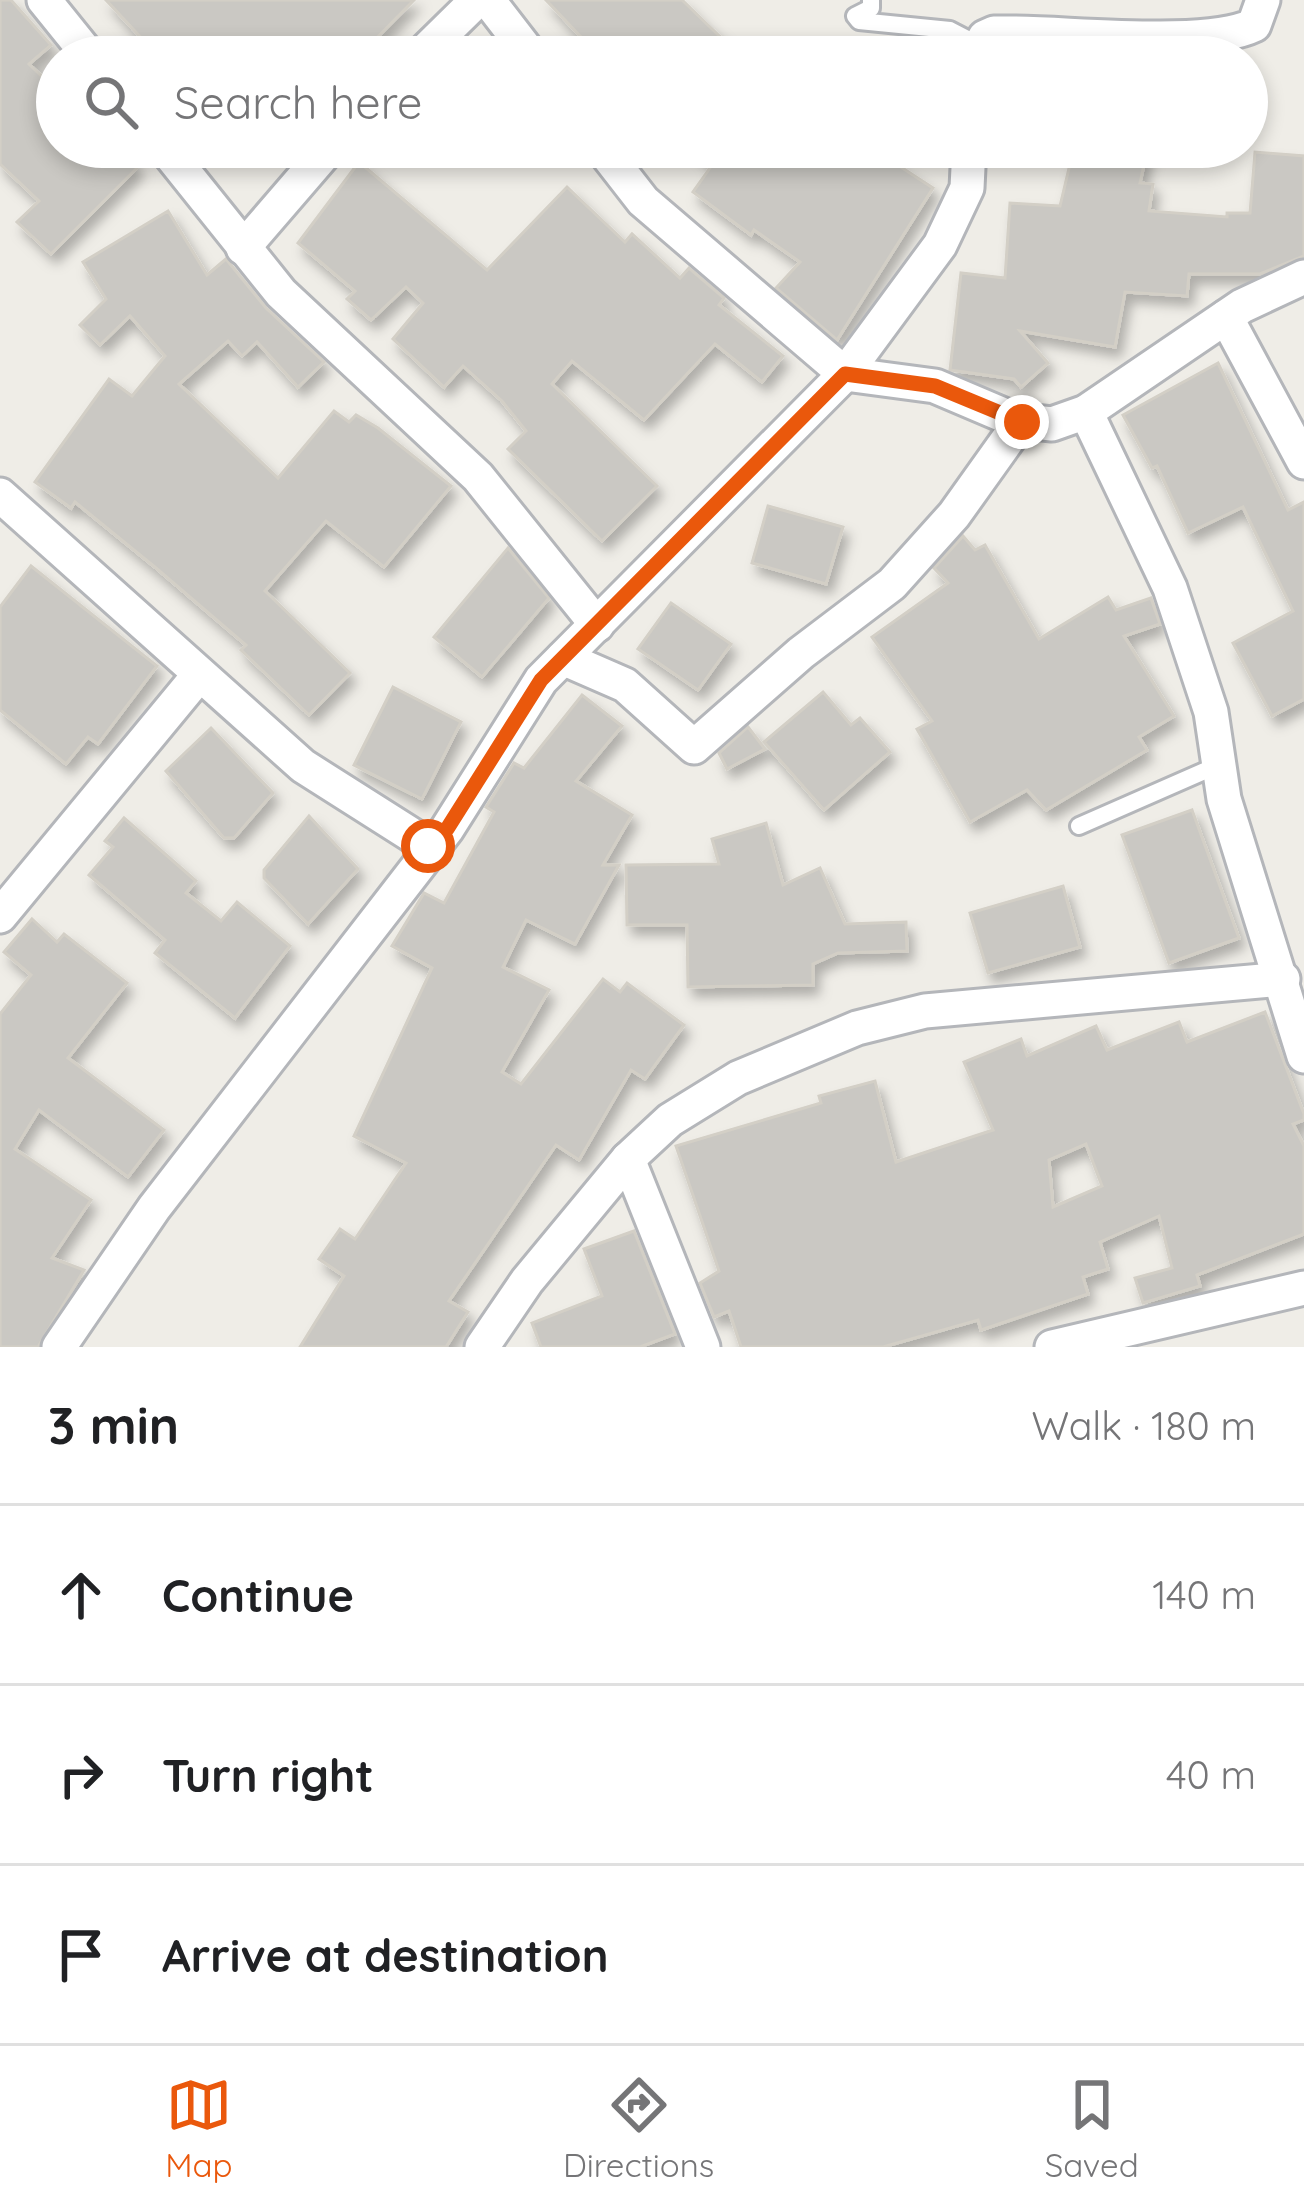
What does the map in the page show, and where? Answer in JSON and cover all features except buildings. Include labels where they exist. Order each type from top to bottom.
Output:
[{"type":"street","points":[[44,0],[74,36]]},
{"type":"street","points":[[440,36],[477,0]]},
{"type":"street","points":[[488,0],[516,36]]},
{"type":"street","points":[[991,36],[1203,35],[1244,30],[1254,25],[1263,0]]},
{"type":"street","points":[[180,168],[281,293],[478,477],[597,625]]},
{"type":"street","points":[[243,248],[312,168]]},
{"type":"street","points":[[618,168],[643,200],[845,374],[935,386],[1022,422],[1052,424],[1086,412],[1226,316],[1304,277]]},
{"type":"street","points":[[61,1346],[168,1189],[428,846],[447,829],[541,680],[845,374],[940,244],[967,188],[968,168]]},
{"type":"street","points":[[1226,316],[1304,462]]},
{"type":"street","points":[[1086,412],[1170,588],[1211,712],[1216,766],[1304,1056]]},
{"type":"street","points":[[563,658],[625,685],[694,746],[800,653],[892,584],[954,515],[1022,422]]},
{"type":"street","points":[[0,495],[303,766],[428,846]]},
{"type":"street","points":[[0,916],[199,675]]},
{"type":"street","points":[[482,1347],[527,1281],[628,1159],[670,1120],[738,1078],[857,1028],[925,1011],[1283,979]]},
{"type":"street","points":[[628,1159],[703,1347]]},
{"type":"street","points":[[1052,1347],[1304,1288]]},
{"type":"lane","points":[[871,0],[872,8],[855,16],[859,21],[950,30],[957,36]]},
{"type":"lane","points":[[1079,826],[1216,766]]},
{"type":"route","points":[[428,846],[447,829],[541,680],[845,374],[935,386],[1022,422]]}]
